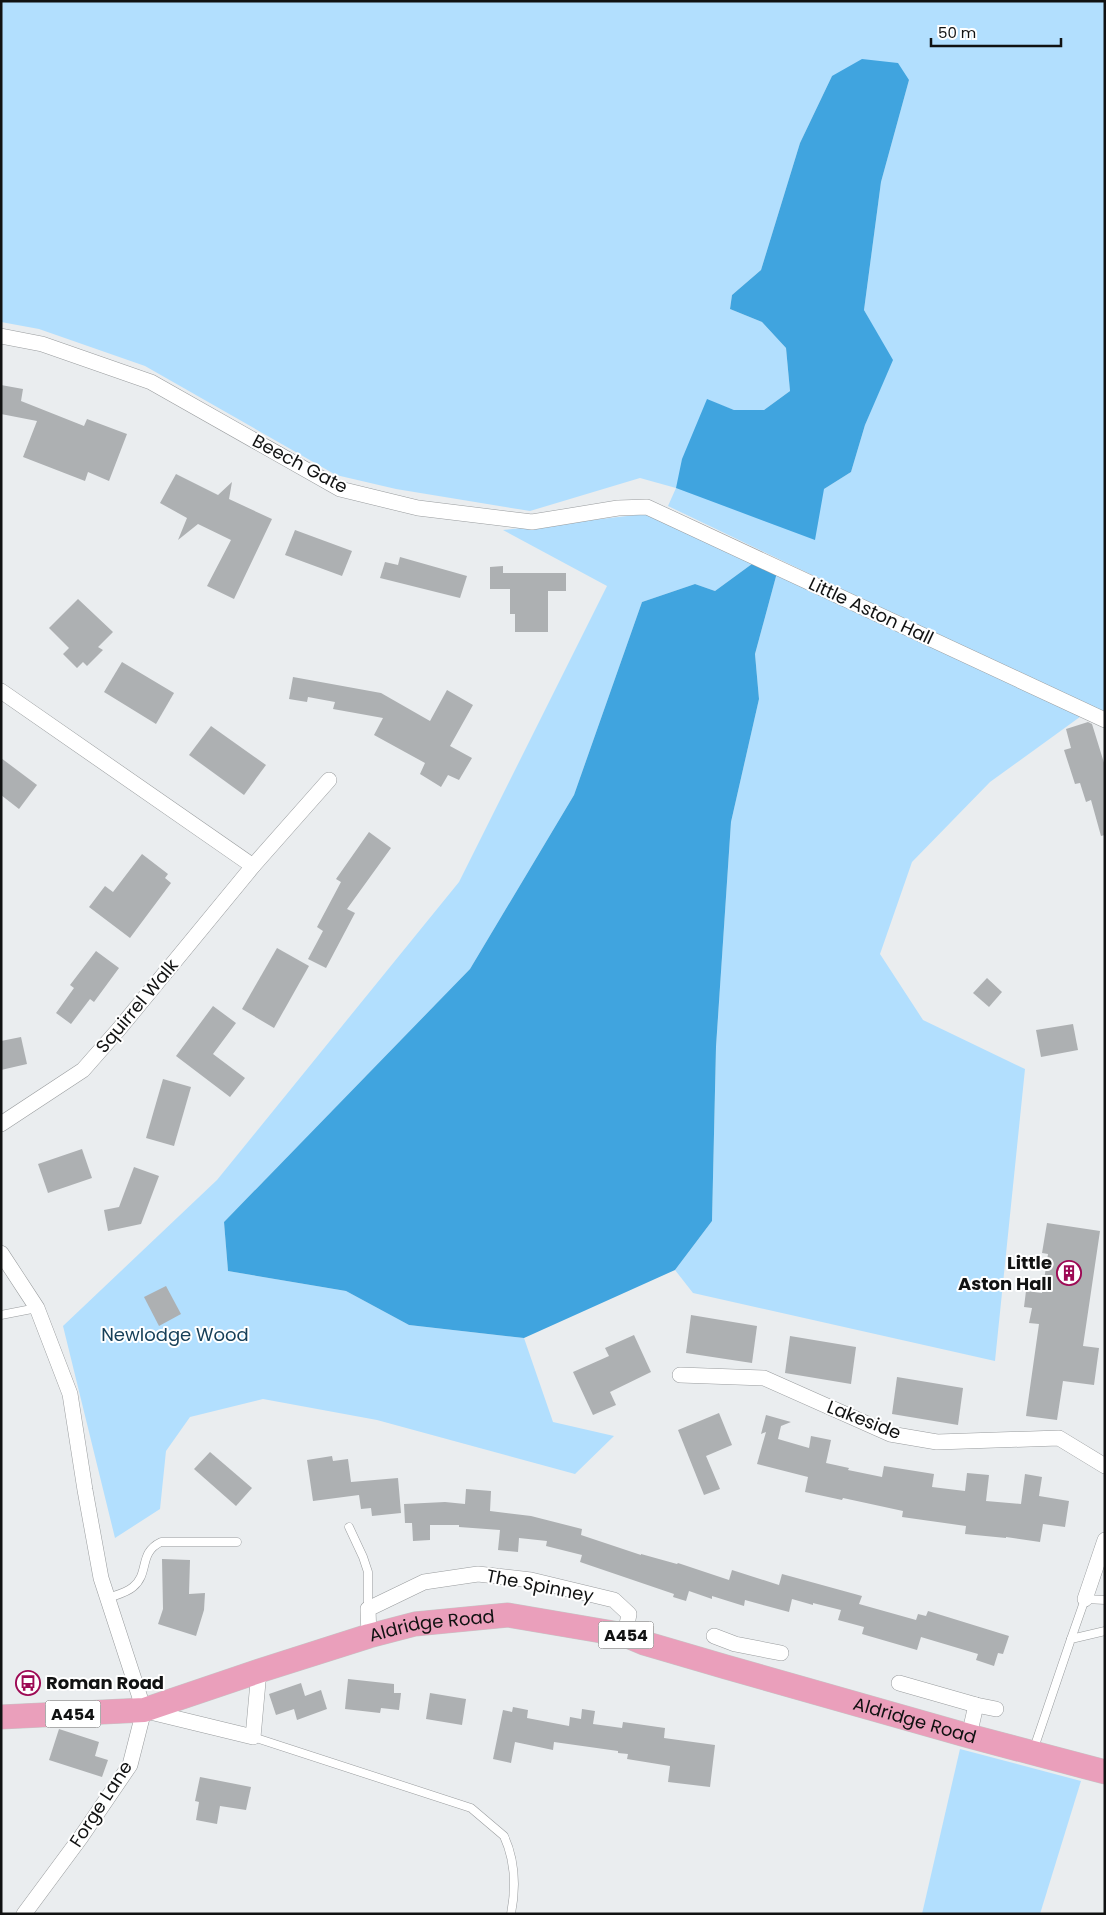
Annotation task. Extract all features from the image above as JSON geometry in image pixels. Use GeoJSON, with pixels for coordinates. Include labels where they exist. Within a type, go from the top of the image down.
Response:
{"type":"FeatureCollection","features":[{"type":"Feature","properties":{"kind":"main road","name":"Aldridge Road"},"geometry":{"type":"LineString","coordinates":[[144,1710],[259,1670],[368,1636],[415,1624],[508,1615],[625,1635],[726,1667],[969,1736],[1105,1772]]}},
{"type":"Feature","properties":{"kind":"main road","name":"A454"},"geometry":{"type":"LineString","coordinates":[[1,1717],[144,1710]]}},
{"type":"Feature","properties":{"kind":"street","name":"Beech Gate"},"geometry":{"type":"LineString","coordinates":[[1,336],[42,344],[151,382],[340,489],[418,508],[532,522],[618,508],[647,507]]}},
{"type":"Feature","properties":{"kind":"street","name":"Little Aston Hall"},"geometry":{"type":"LineString","coordinates":[[647,507],[1102,720]]}},
{"type":"Feature","properties":{"kind":"street"},"geometry":{"type":"LineString","coordinates":[[1,691],[253,866]]}},
{"type":"Feature","properties":{"kind":"street","name":"Squirrel Walk"},"geometry":{"type":"LineString","coordinates":[[1,1124],[82,1070],[119,1030],[253,866],[329,780]]}},
{"type":"Feature","properties":{"kind":"street"},"geometry":{"type":"LineString","coordinates":[[1,1253],[37,1308],[70,1394],[86,1499],[101,1578],[144,1710],[253,1738],[259,1670]]}},
{"type":"Feature","properties":{"kind":"street","name":"Lakeside"},"geometry":{"type":"LineString","coordinates":[[680,1376],[764,1378],[890,1434],[938,1442],[1059,1438],[1105,1466]]}},
{"type":"Feature","properties":{"kind":"street"},"geometry":{"type":"LineString","coordinates":[[1085,1599],[1105,1540]]}},
{"type":"Feature","properties":{"kind":"street","name":"The Spinney"},"geometry":{"type":"LineString","coordinates":[[368,1609],[424,1582],[478,1574],[531,1580],[614,1600],[629,1614],[625,1635]]}},
{"type":"Feature","properties":{"kind":"street"},"geometry":{"type":"LineString","coordinates":[[368,1609],[368,1636]]}},
{"type":"Feature","properties":{"kind":"street"},"geometry":{"type":"LineString","coordinates":[[714,1636],[735,1644],[781,1653]]}},
{"type":"Feature","properties":{"kind":"street"},"geometry":{"type":"LineString","coordinates":[[726,1667],[735,1644]]}},
{"type":"Feature","properties":{"kind":"street"},"geometry":{"type":"LineString","coordinates":[[899,1683],[996,1709]]}},
{"type":"Feature","properties":{"kind":"street"},"geometry":{"type":"LineString","coordinates":[[969,1736],[976,1705]]}},
{"type":"Feature","properties":{"kind":"street","name":"Forge Lane"},"geometry":{"type":"LineString","coordinates":[[24,1914],[81,1837],[130,1765],[144,1710]]}},
{"type":"Feature","properties":{"kind":"lane"},"geometry":{"type":"LineString","coordinates":[[1,1315],[37,1308]]}},
{"type":"Feature","properties":{"kind":"lane"},"geometry":{"type":"LineString","coordinates":[[349,1527],[368,1572],[368,1609]]}},
{"type":"Feature","properties":{"kind":"lane"},"geometry":{"type":"LineString","coordinates":[[108,1598],[134,1587],[140,1578],[148,1551],[161,1542],[237,1542]]}},
{"type":"Feature","properties":{"kind":"lane"},"geometry":{"type":"LineString","coordinates":[[1033,1753],[1085,1599],[1105,1600]]}},
{"type":"Feature","properties":{"kind":"lane"},"geometry":{"type":"LineString","coordinates":[[1071,1639],[1105,1631]]}},
{"type":"Feature","properties":{"kind":"lane"},"geometry":{"type":"LineString","coordinates":[[253,1738],[471,1808],[504,1836],[507,1842],[511,1858],[515,1894],[511,1914]]}},
{"type":"Feature","properties":{"kind":"green space"},"geometry":{"type":"Polygon","coordinates":[[[1,1],[1105,1],[1105,715],[668,506],[676,488],[640,478],[530,511],[396,489],[336,475],[145,366],[39,329],[1,322],[1,1]],[[832,76],[800,143],[761,270],[732,295],[730,309],[762,322],[786,348],[790,391],[764,410],[734,410],[707,400],[824,489],[851,472],[865,425],[892,360],[864,310],[881,182],[909,80],[832,76]]]}},
{"type":"Feature","properties":{"kind":"green space","name":"Newlodge Wood"},"geometry":{"type":"Polygon","coordinates":[[[645,514],[756,561],[715,591],[695,584],[642,602],[574,795],[470,969],[224,1222],[228,1271],[346,1291],[409,1325],[524,1338],[553,1422],[614,1436],[575,1474],[377,1420],[263,1399],[190,1417],[166,1451],[160,1509],[115,1538],[63,1326],[217,1180],[459,882],[607,586],[503,530],[645,514]]]}},
{"type":"Feature","properties":{"kind":"green space"},"geometry":{"type":"Polygon","coordinates":[[[778,569],[1084,714],[990,782],[912,862],[880,954],[923,1020],[1025,1069],[995,1361],[693,1293],[675,1270],[712,1221],[716,1047],[731,822],[759,699],[755,654],[778,569]]]}},
{"type":"Feature","properties":{"kind":"green space"},"geometry":{"type":"Polygon","coordinates":[[[960,1749],[1081,1781],[1040,1914],[922,1914],[960,1749]]]}},
{"type":"Feature","properties":{"kind":"water"},"geometry":{"type":"Polygon","coordinates":[[[862,59],[898,63],[909,80],[881,182],[864,310],[893,360],[865,425],[851,472],[824,489],[815,540],[676,488],[682,459],[707,399],[734,410],[764,410],[790,391],[786,348],[762,322],[730,309],[732,295],[761,270],[800,143],[832,76],[862,59]]]}},
{"type":"Feature","properties":{"kind":"water"},"geometry":{"type":"Polygon","coordinates":[[[756,561],[778,569],[755,654],[759,699],[731,822],[716,1047],[712,1221],[675,1270],[524,1338],[409,1325],[346,1291],[228,1271],[224,1222],[470,969],[574,795],[642,602],[695,584],[715,591],[756,561]]]}},
{"type":"Feature","properties":{"kind":"building"},"geometry":{"type":"Polygon","coordinates":[[[1,385],[23,389],[21,401],[84,426],[87,419],[127,434],[109,481],[88,472],[85,481],[23,457],[37,421],[1,414],[1,385]]]}},
{"type":"Feature","properties":{"kind":"building"},"geometry":{"type":"Polygon","coordinates":[[[176,474],[218,495],[232,482],[229,499],[272,519],[234,599],[207,586],[231,540],[198,524],[178,540],[187,518],[160,503],[176,474]]]}},
{"type":"Feature","properties":{"kind":"building"},"geometry":{"type":"Polygon","coordinates":[[[295,530],[352,551],[342,576],[285,555],[295,530]]]}},
{"type":"Feature","properties":{"kind":"building"},"geometry":{"type":"Polygon","coordinates":[[[400,557],[467,576],[460,598],[380,578],[385,562],[398,565],[400,557]]]}},
{"type":"Feature","properties":{"kind":"building"},"geometry":{"type":"Polygon","coordinates":[[[503,566],[503,573],[566,573],[566,591],[548,591],[548,632],[515,632],[515,614],[510,614],[510,589],[490,589],[490,567],[503,566]]]}},
{"type":"Feature","properties":{"kind":"building"},"geometry":{"type":"Polygon","coordinates":[[[78,599],[113,632],[98,647],[103,650],[87,666],[83,662],[77,668],[63,654],[69,648],[49,628],[78,599]]]}},
{"type":"Feature","properties":{"kind":"building"},"geometry":{"type":"Polygon","coordinates":[[[122,662],[174,693],[156,724],[104,692],[122,662]]]}},
{"type":"Feature","properties":{"kind":"building"},"geometry":{"type":"Polygon","coordinates":[[[293,677],[381,693],[430,721],[447,690],[473,705],[450,746],[472,758],[459,780],[448,775],[441,787],[420,774],[425,763],[374,735],[383,718],[333,709],[335,702],[308,697],[307,702],[289,699],[293,677]]]}},
{"type":"Feature","properties":{"kind":"building"},"geometry":{"type":"Polygon","coordinates":[[[1088,722],[1092,724],[1105,766],[1105,835],[1101,836],[1091,800],[1086,802],[1080,783],[1075,784],[1064,750],[1071,748],[1066,729],[1088,722]]]}},
{"type":"Feature","properties":{"kind":"building"},"geometry":{"type":"Polygon","coordinates":[[[211,726],[266,765],[244,795],[189,755],[211,726]]]}},
{"type":"Feature","properties":{"kind":"building"},"geometry":{"type":"Polygon","coordinates":[[[1,758],[37,785],[19,809],[1,795],[1,758]]]}},
{"type":"Feature","properties":{"kind":"building"},"geometry":{"type":"Polygon","coordinates":[[[369,832],[391,848],[347,909],[355,913],[326,968],[308,959],[323,931],[317,927],[341,882],[336,879],[369,832]]]}},
{"type":"Feature","properties":{"kind":"building"},"geometry":{"type":"Polygon","coordinates":[[[142,854],[168,874],[165,878],[171,883],[130,938],[89,907],[105,886],[113,892],[142,854]]]}},
{"type":"Feature","properties":{"kind":"building"},"geometry":{"type":"Polygon","coordinates":[[[277,948],[309,966],[274,1028],[242,1009],[277,948]]]}},
{"type":"Feature","properties":{"kind":"building"},"geometry":{"type":"Polygon","coordinates":[[[96,951],[119,968],[94,1002],[90,999],[71,1024],[56,1013],[74,988],[70,985],[96,951]]]}},
{"type":"Feature","properties":{"kind":"building"},"geometry":{"type":"Polygon","coordinates":[[[987,978],[1002,992],[989,1007],[973,993],[987,978]]]}},
{"type":"Feature","properties":{"kind":"building"},"geometry":{"type":"Polygon","coordinates":[[[213,1006],[236,1023],[213,1054],[245,1078],[230,1097],[176,1056],[213,1006]]]}},
{"type":"Feature","properties":{"kind":"building"},"geometry":{"type":"Polygon","coordinates":[[[1073,1024],[1078,1050],[1041,1057],[1036,1030],[1073,1024]]]}},
{"type":"Feature","properties":{"kind":"building"},"geometry":{"type":"Polygon","coordinates":[[[21,1037],[27,1064],[1,1070],[1,1041],[21,1037]]]}},
{"type":"Feature","properties":{"kind":"building"},"geometry":{"type":"Polygon","coordinates":[[[163,1079],[191,1087],[174,1146],[146,1138],[163,1079]]]}},
{"type":"Feature","properties":{"kind":"building"},"geometry":{"type":"Polygon","coordinates":[[[82,1149],[92,1178],[48,1193],[38,1164],[82,1149]]]}},
{"type":"Feature","properties":{"kind":"building"},"geometry":{"type":"Polygon","coordinates":[[[134,1167],[159,1176],[141,1224],[108,1231],[104,1210],[119,1207],[134,1167]]]}},
{"type":"Feature","properties":{"kind":"building"},"geometry":{"type":"Polygon","coordinates":[[[1047,1223],[1100,1231],[1083,1346],[1099,1348],[1094,1385],[1063,1381],[1057,1420],[1026,1416],[1039,1324],[1029,1323],[1032,1308],[1024,1307],[1026,1291],[1042,1293],[1048,1254],[1042,1253],[1047,1223]]]}},
{"type":"Feature","properties":{"kind":"building"},"geometry":{"type":"Polygon","coordinates":[[[166,1286],[181,1314],[159,1326],[144,1297],[166,1286]]]}},
{"type":"Feature","properties":{"kind":"building"},"geometry":{"type":"Polygon","coordinates":[[[691,1315],[757,1326],[752,1363],[686,1353],[691,1315]]]}},
{"type":"Feature","properties":{"kind":"building"},"geometry":{"type":"Polygon","coordinates":[[[634,1335],[651,1372],[610,1392],[616,1405],[593,1415],[573,1372],[609,1356],[605,1348],[634,1335]]]}},
{"type":"Feature","properties":{"kind":"building"},"geometry":{"type":"Polygon","coordinates":[[[790,1336],[856,1347],[851,1384],[785,1373],[790,1336]]]}},
{"type":"Feature","properties":{"kind":"building"},"geometry":{"type":"Polygon","coordinates":[[[897,1377],[963,1388],[958,1425],[892,1414],[897,1377]]]}},
{"type":"Feature","properties":{"kind":"building"},"geometry":{"type":"Polygon","coordinates":[[[719,1413],[732,1445],[706,1456],[720,1489],[704,1495],[678,1430],[719,1413]]]}},
{"type":"Feature","properties":{"kind":"building"},"geometry":{"type":"Polygon","coordinates":[[[766,1415],[791,1422],[781,1426],[778,1439],[809,1448],[811,1436],[831,1440],[826,1463],[849,1468],[848,1470],[882,1477],[884,1466],[934,1474],[932,1487],[965,1491],[967,1473],[989,1475],[986,1501],[1021,1504],[1025,1474],[1042,1477],[1039,1496],[1069,1501],[1065,1527],[1043,1524],[1040,1542],[965,1534],[966,1526],[902,1517],[903,1511],[805,1492],[808,1477],[757,1464],[766,1432],[761,1434],[766,1415]]]}},
{"type":"Feature","properties":{"kind":"building"},"geometry":{"type":"Polygon","coordinates":[[[210,1452],[252,1488],[236,1506],[194,1469],[210,1452]]]}},
{"type":"Feature","properties":{"kind":"building"},"geometry":{"type":"Polygon","coordinates":[[[332,1456],[333,1461],[348,1459],[351,1482],[398,1478],[401,1513],[372,1516],[371,1508],[361,1509],[359,1495],[313,1501],[307,1460],[332,1456]]]}},
{"type":"Feature","properties":{"kind":"building"},"geometry":{"type":"Polygon","coordinates":[[[466,1489],[491,1491],[490,1511],[531,1516],[582,1529],[581,1535],[641,1555],[678,1563],[729,1580],[732,1570],[779,1585],[782,1574],[862,1596],[859,1604],[916,1620],[918,1614],[926,1616],[928,1611],[1009,1636],[1003,1654],[998,1653],[994,1666],[976,1660],[978,1654],[921,1637],[917,1650],[862,1634],[864,1627],[838,1620],[841,1610],[813,1603],[813,1605],[792,1599],[789,1612],[745,1600],[744,1606],[712,1596],[712,1599],[689,1591],[686,1601],[673,1597],[674,1594],[580,1562],[582,1555],[546,1546],[547,1541],[519,1538],[518,1552],[498,1550],[500,1530],[459,1527],[459,1525],[430,1525],[430,1540],[413,1541],[412,1523],[405,1523],[404,1504],[445,1502],[465,1504],[466,1489]]]}},
{"type":"Feature","properties":{"kind":"building"},"geometry":{"type":"Polygon","coordinates":[[[162,1559],[190,1560],[189,1594],[205,1593],[204,1610],[196,1636],[158,1624],[163,1609],[162,1559]]]}},
{"type":"Feature","properties":{"kind":"building"},"geometry":{"type":"Polygon","coordinates":[[[348,1679],[394,1684],[394,1693],[401,1693],[399,1710],[381,1708],[380,1713],[345,1709],[348,1679]]]}},
{"type":"Feature","properties":{"kind":"building"},"geometry":{"type":"Polygon","coordinates":[[[301,1683],[305,1696],[321,1690],[327,1709],[297,1720],[294,1709],[276,1715],[269,1694],[301,1683]]]}},
{"type":"Feature","properties":{"kind":"building"},"geometry":{"type":"Polygon","coordinates":[[[430,1693],[466,1699],[462,1725],[426,1719],[430,1693]]]}},
{"type":"Feature","properties":{"kind":"building"},"geometry":{"type":"Polygon","coordinates":[[[513,1707],[528,1710],[527,1718],[569,1726],[570,1717],[581,1719],[582,1709],[595,1711],[593,1724],[622,1728],[623,1722],[665,1728],[664,1738],[715,1745],[710,1787],[668,1782],[670,1766],[627,1759],[628,1754],[618,1753],[618,1751],[554,1742],[553,1750],[515,1742],[511,1763],[493,1759],[503,1710],[512,1712],[513,1707]]]}},
{"type":"Feature","properties":{"kind":"building"},"geometry":{"type":"Polygon","coordinates":[[[59,1729],[99,1742],[95,1756],[108,1760],[102,1777],[49,1760],[59,1729]]]}},
{"type":"Feature","properties":{"kind":"building"},"geometry":{"type":"Polygon","coordinates":[[[200,1777],[251,1787],[246,1810],[220,1806],[217,1824],[196,1820],[199,1802],[195,1801],[200,1777]]]}},
{"type":"Feature","properties":{"kind":"place","name":"Little Aston Hall"},"geometry":{"type":"Point","coordinates":[1069,1273]}},
{"type":"Feature","properties":{"kind":"place","name":"Roman Road"},"geometry":{"type":"Point","coordinates":[28,1683]}}]}
